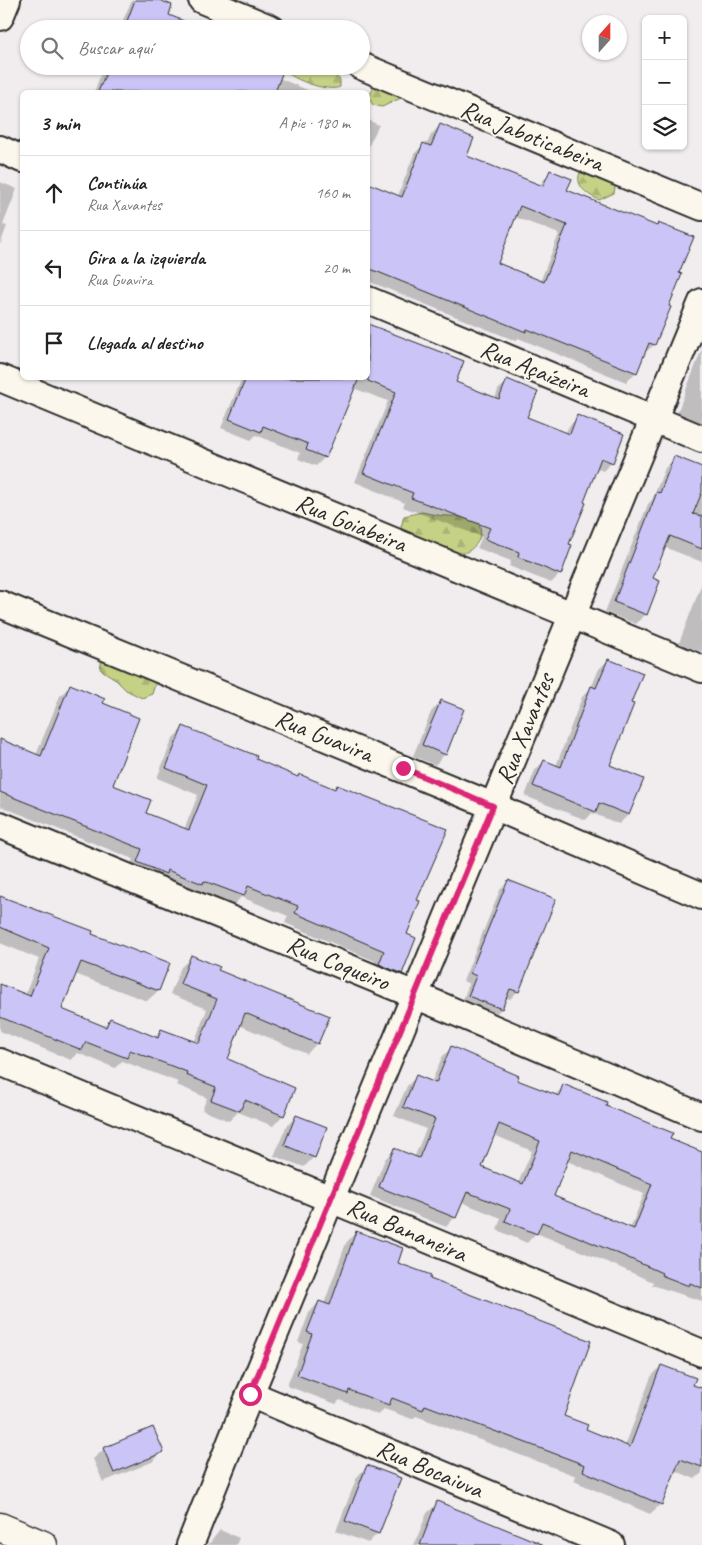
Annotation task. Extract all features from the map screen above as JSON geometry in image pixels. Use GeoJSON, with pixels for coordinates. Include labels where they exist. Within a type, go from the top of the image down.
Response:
{"type":"FeatureCollection","features":[{"type":"Feature","properties":{"kind":"main road"},"geometry":{"type":"LineString","coordinates":[[0,1527],[43,1545]]}},
{"type":"Feature","properties":{"kind":"street"},"geometry":{"type":"LineString","coordinates":[[0,17],[7,0]]}},
{"type":"Feature","properties":{"kind":"street"},"geometry":{"type":"LineString","coordinates":[[202,0],[250,20]]}},
{"type":"Feature","properties":{"kind":"street","name":"Rua Jaboticabeira"},"geometry":{"type":"LineString","coordinates":[[370,70],[702,207]]}},
{"type":"Feature","properties":{"kind":"street"},"geometry":{"type":"LineString","coordinates":[[0,149],[20,158]]}},
{"type":"Feature","properties":{"kind":"street","name":"Rua Açaízeira"},"geometry":{"type":"LineString","coordinates":[[370,301],[702,439]]}},
{"type":"Feature","properties":{"kind":"street","name":"Rua Xavantes"},"geometry":{"type":"LineString","coordinates":[[190,1545],[250,1394],[702,302]]}},
{"type":"Feature","properties":{"kind":"street","name":"Rua Goiabeira"},"geometry":{"type":"LineString","coordinates":[[0,378],[702,669]]}},
{"type":"Feature","properties":{"kind":"street","name":"Rua Guavira"},"geometry":{"type":"LineString","coordinates":[[0,604],[493,806],[702,896]]}},
{"type":"Feature","properties":{"kind":"street","name":"Rua Coqueiro"},"geometry":{"type":"LineString","coordinates":[[0,825],[415,995],[702,1117]]}},
{"type":"Feature","properties":{"kind":"street","name":"Rua Bananeira"},"geometry":{"type":"LineString","coordinates":[[0,1062],[702,1353]]}},
{"type":"Feature","properties":{"kind":"street","name":"Rua Bocaiuva"},"geometry":{"type":"LineString","coordinates":[[250,1394],[611,1545]]}},
{"type":"Feature","properties":{"kind":"green space"},"geometry":{"type":"Polygon","coordinates":[[[291,75],[335,75],[340,80],[340,87],[326,88],[299,80],[291,75]]]}},
{"type":"Feature","properties":{"kind":"green space"},"geometry":{"type":"Polygon","coordinates":[[[374,86],[403,97],[382,107],[373,105],[370,96],[374,86]]]}},
{"type":"Feature","properties":{"kind":"green space"},"geometry":{"type":"Polygon","coordinates":[[[583,167],[616,182],[614,193],[599,200],[584,191],[579,183],[583,167]]]}},
{"type":"Feature","properties":{"kind":"green space"},"geometry":{"type":"Polygon","coordinates":[[[422,512],[442,516],[464,515],[475,520],[481,532],[476,545],[471,550],[456,554],[402,532],[401,527],[404,516],[422,512]]]}},
{"type":"Feature","properties":{"kind":"green space"},"geometry":{"type":"Polygon","coordinates":[[[102,658],[156,681],[152,694],[142,698],[126,690],[114,678],[100,669],[102,658]]]}},
{"type":"Feature","properties":{"kind":"building"},"geometry":{"type":"Polygon","coordinates":[[[135,0],[159,0],[172,5],[169,15],[182,20],[127,20],[135,0]]]}},
{"type":"Feature","properties":{"kind":"building"},"geometry":{"type":"Polygon","coordinates":[[[105,75],[282,75],[276,90],[99,90],[105,75]]]}},
{"type":"Feature","properties":{"kind":"building"},"geometry":{"type":"Polygon","coordinates":[[[440,124],[474,138],[467,156],[543,186],[550,170],[572,179],[567,190],[657,226],[658,223],[694,237],[679,273],[682,274],[669,306],[671,307],[655,345],[649,343],[637,373],[527,329],[526,332],[370,269],[370,184],[402,197],[423,143],[431,146],[440,124]],[[520,206],[498,263],[544,282],[567,225],[520,206]]]}},
{"type":"Feature","properties":{"kind":"building"},"geometry":{"type":"Polygon","coordinates":[[[370,325],[464,361],[456,382],[499,399],[507,379],[538,392],[527,417],[570,434],[577,415],[624,434],[613,463],[601,458],[584,502],[586,503],[569,544],[572,545],[561,575],[518,557],[519,552],[485,539],[490,528],[411,498],[413,493],[363,473],[396,392],[368,381],[370,380],[370,325]]]}},
{"type":"Feature","properties":{"kind":"building"},"geometry":{"type":"Polygon","coordinates":[[[245,380],[358,380],[326,458],[306,450],[308,444],[263,426],[261,432],[229,419],[245,380]]]}},
{"type":"Feature","properties":{"kind":"building"},"geometry":{"type":"Polygon","coordinates":[[[674,456],[702,467],[702,492],[693,514],[702,516],[702,549],[670,536],[653,578],[660,581],[647,615],[614,602],[657,492],[660,493],[674,456]]]}},
{"type":"Feature","properties":{"kind":"building"},"geometry":{"type":"Polygon","coordinates":[[[608,659],[643,673],[631,703],[634,704],[610,765],[644,779],[629,815],[599,803],[596,812],[533,786],[544,760],[561,767],[591,686],[596,688],[608,659]]]}},
{"type":"Feature","properties":{"kind":"building"},"geometry":{"type":"Polygon","coordinates":[[[70,684],[105,699],[103,703],[139,718],[113,785],[151,800],[146,813],[189,830],[207,785],[166,768],[183,726],[257,756],[256,759],[298,777],[299,774],[335,789],[337,785],[448,829],[417,900],[420,901],[407,934],[416,938],[402,974],[379,964],[384,951],[295,913],[298,906],[248,886],[244,896],[204,881],[203,884],[167,870],[166,874],[137,862],[142,849],[0,792],[0,739],[41,756],[70,684]]]}},
{"type":"Feature","properties":{"kind":"building"},"geometry":{"type":"Polygon","coordinates":[[[441,700],[464,709],[446,755],[422,745],[441,700]]]}},
{"type":"Feature","properties":{"kind":"building"},"geometry":{"type":"Polygon","coordinates":[[[508,880],[556,899],[519,992],[510,989],[502,1009],[468,996],[476,976],[470,973],[508,880]]]}},
{"type":"Feature","properties":{"kind":"building"},"geometry":{"type":"Polygon","coordinates":[[[0,896],[93,931],[92,934],[170,963],[159,991],[81,962],[62,1009],[106,1027],[110,1018],[158,1038],[161,1029],[199,1043],[217,999],[180,984],[191,955],[220,967],[218,970],[330,1016],[318,1044],[245,1013],[228,1059],[295,1088],[284,1116],[245,1100],[240,1111],[211,1100],[216,1087],[186,1075],[187,1072],[130,1050],[127,1058],[86,1042],[82,1050],[0,1017],[0,984],[30,996],[49,948],[0,927],[0,896]]]}},
{"type":"Feature","properties":{"kind":"building"},"geometry":{"type":"Polygon","coordinates":[[[451,1046],[519,1076],[517,1080],[559,1096],[563,1084],[607,1102],[606,1106],[673,1133],[670,1139],[702,1152],[702,1288],[690,1283],[689,1286],[661,1275],[662,1273],[624,1256],[542,1222],[537,1234],[505,1221],[510,1209],[467,1192],[456,1218],[379,1187],[394,1148],[419,1158],[435,1119],[403,1107],[416,1075],[436,1083],[451,1046]],[[499,1124],[482,1167],[523,1184],[540,1141],[499,1124]],[[572,1150],[554,1196],[634,1229],[652,1184],[572,1150]]]}},
{"type":"Feature","properties":{"kind":"building"},"geometry":{"type":"Polygon","coordinates":[[[296,1115],[327,1127],[315,1158],[284,1145],[296,1115]]]}},
{"type":"Feature","properties":{"kind":"building"},"geometry":{"type":"Polygon","coordinates":[[[356,1231],[403,1248],[398,1263],[431,1275],[430,1279],[591,1341],[564,1416],[588,1425],[586,1429],[630,1447],[661,1365],[696,1378],[693,1385],[702,1388],[702,1467],[680,1459],[662,1505],[583,1471],[585,1465],[425,1405],[423,1410],[392,1398],[389,1405],[349,1390],[348,1394],[297,1375],[312,1334],[307,1332],[319,1301],[330,1305],[356,1231]]]}},
{"type":"Feature","properties":{"kind":"building"},"geometry":{"type":"Polygon","coordinates":[[[153,1427],[164,1452],[114,1473],[103,1448],[153,1427]]]}},
{"type":"Feature","properties":{"kind":"building"},"geometry":{"type":"Polygon","coordinates":[[[367,1465],[401,1478],[379,1534],[345,1521],[367,1465]]]}},
{"type":"Feature","properties":{"kind":"building"},"geometry":{"type":"Polygon","coordinates":[[[437,1501],[542,1544],[542,1545],[420,1545],[437,1501]]]}},
{"type":"Feature","properties":{"kind":"route"},"geometry":{"type":"LineString","coordinates":[[250,1394],[493,806],[403,768]]}}]}
